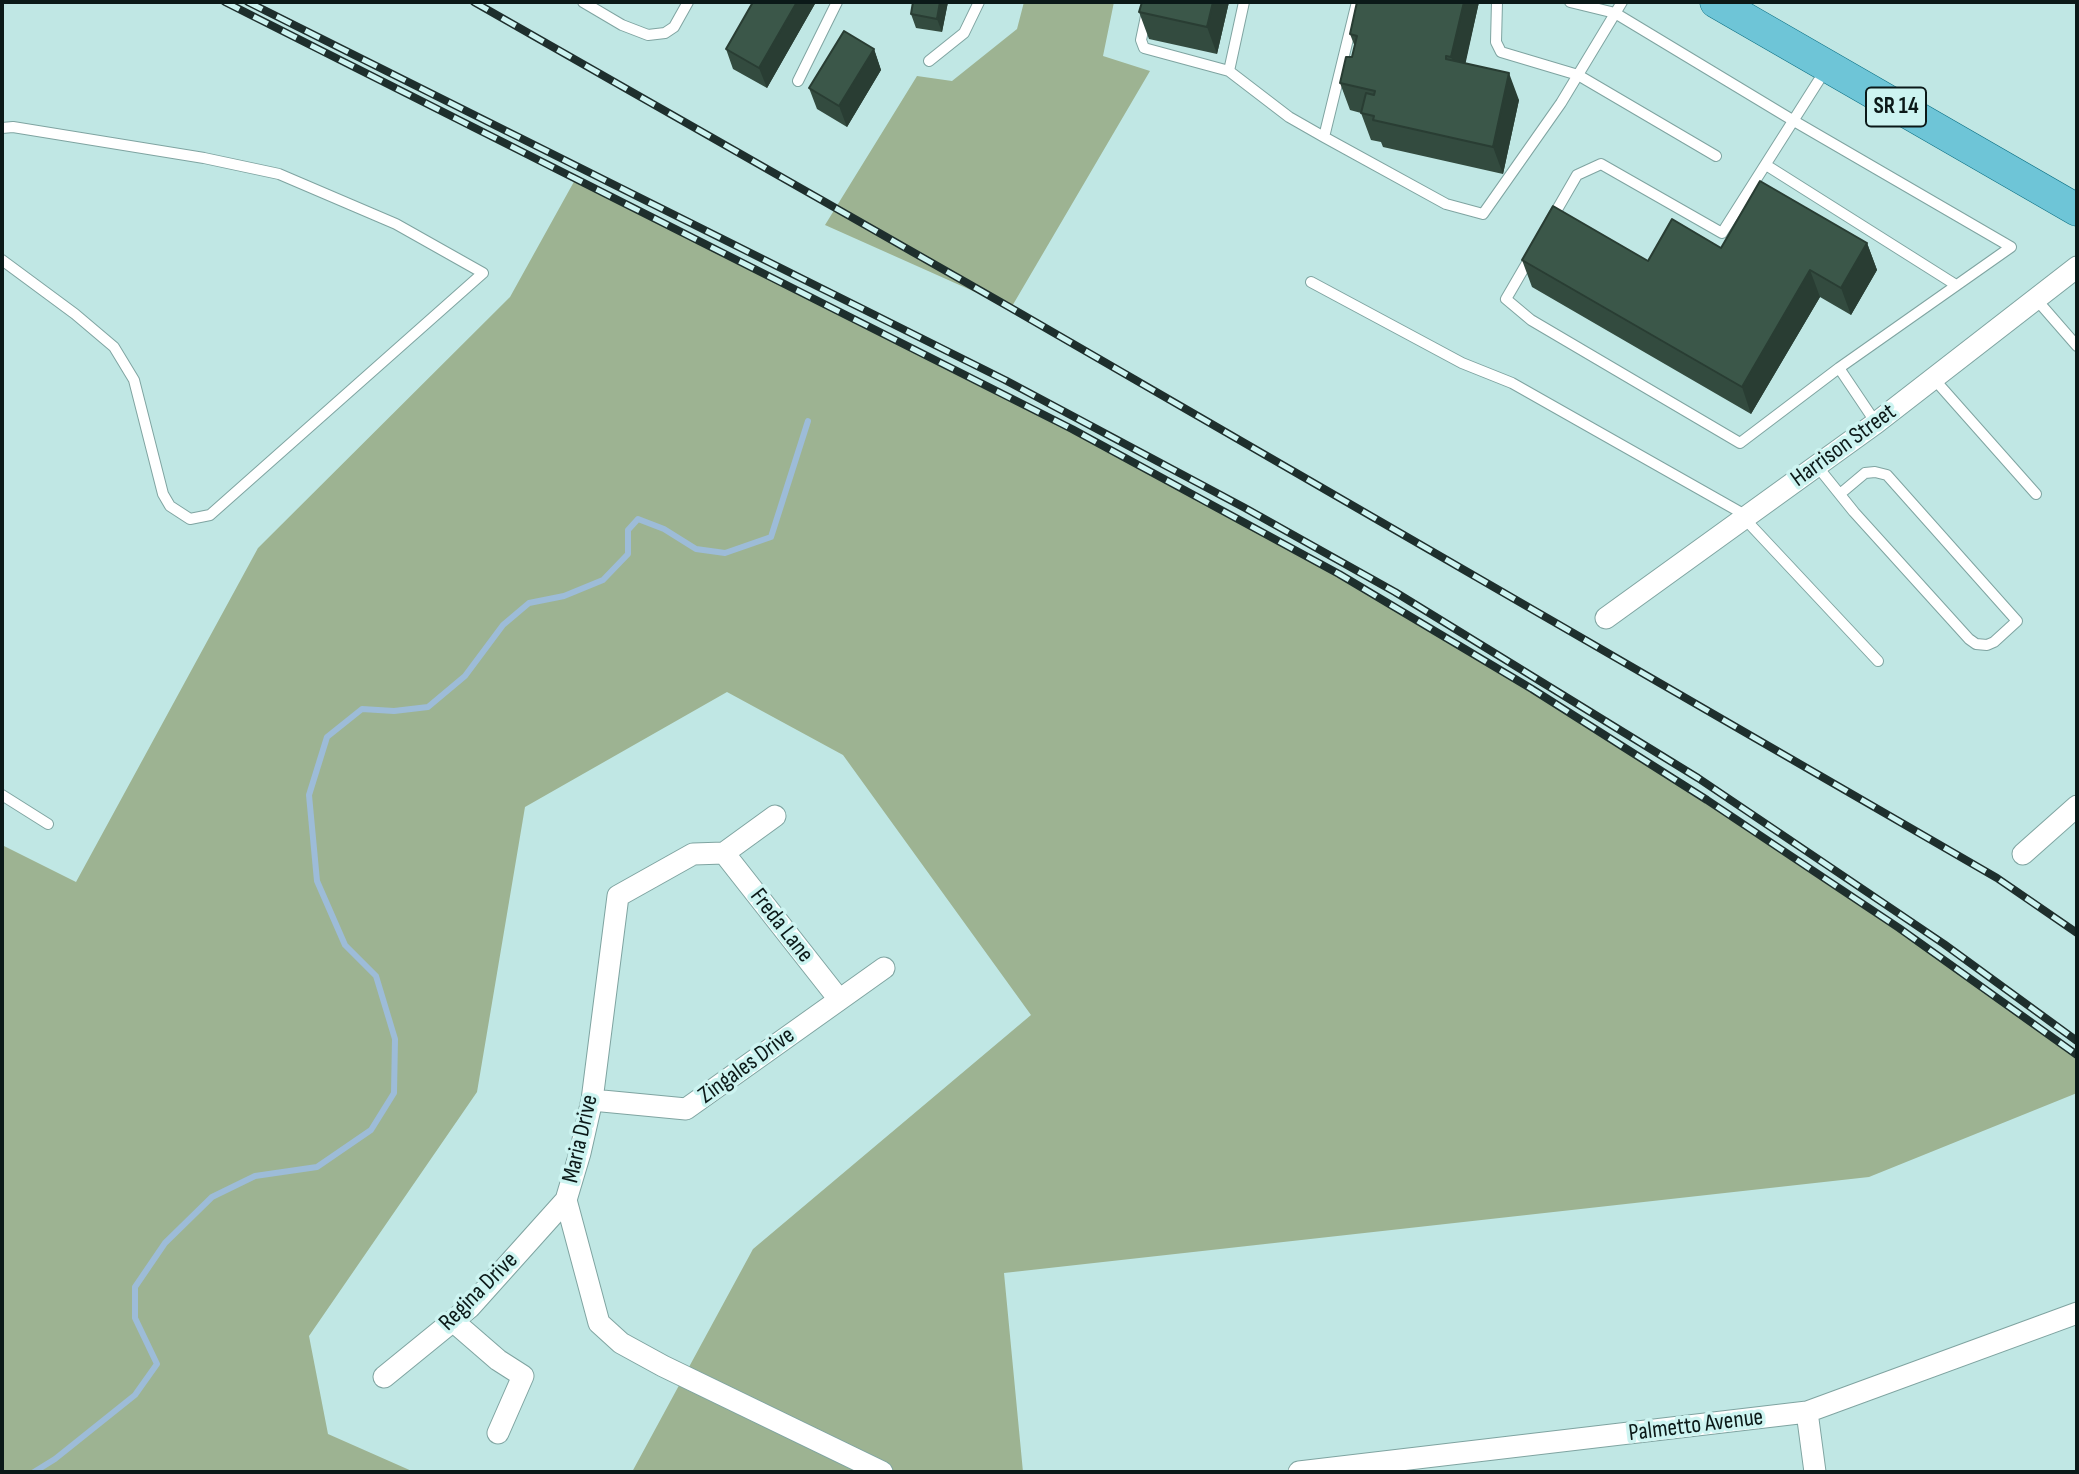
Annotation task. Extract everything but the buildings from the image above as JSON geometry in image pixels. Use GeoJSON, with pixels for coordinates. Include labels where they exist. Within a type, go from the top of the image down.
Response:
{"type":"FeatureCollection","features":[{"type":"Feature","properties":{"kind":"main road","name":"SR 14"},"geometry":{"type":"LineString","coordinates":[[1716,2],[2077,210]]}},
{"type":"Feature","properties":{"kind":"street","name":"Harrison Street"},"geometry":{"type":"LineString","coordinates":[[1606,618],[1876,424],[2077,267]]}},
{"type":"Feature","properties":{"kind":"street"},"geometry":{"type":"LineString","coordinates":[[2023,854],[2077,806]]}},
{"type":"Feature","properties":{"kind":"street"},"geometry":{"type":"LineString","coordinates":[[724,853],[775,816]]}},
{"type":"Feature","properties":{"kind":"street","name":"Freda Lane"},"geometry":{"type":"LineString","coordinates":[[724,853],[838,998]]}},
{"type":"Feature","properties":{"kind":"street","name":"Maria Drive"},"geometry":{"type":"LineString","coordinates":[[724,853],[694,854],[618,896],[592,1100],[566,1200],[598,1323],[621,1343],[881,1472]]}},
{"type":"Feature","properties":{"kind":"street","name":"Zingales Drive"},"geometry":{"type":"LineString","coordinates":[[592,1100],[687,1109],[838,998],[884,968]]}},
{"type":"Feature","properties":{"kind":"street","name":"Regina Drive"},"geometry":{"type":"LineString","coordinates":[[384,1377],[470,1307],[566,1200]]}},
{"type":"Feature","properties":{"kind":"street","name":"Palmetto Avenue"},"geometry":{"type":"LineString","coordinates":[[1299,1472],[1807,1412],[2077,1313]]}},
{"type":"Feature","properties":{"kind":"street"},"geometry":{"type":"LineString","coordinates":[[453,1321],[498,1360],[523,1376],[499,1433]]}},
{"type":"Feature","properties":{"kind":"street"},"geometry":{"type":"LineString","coordinates":[[1807,1412],[1815,1472]]}},
{"type":"Feature","properties":{"kind":"lane"},"geometry":{"type":"LineString","coordinates":[[583,2],[622,25],[648,35],[665,33],[674,27],[688,2]]}},
{"type":"Feature","properties":{"kind":"lane"},"geometry":{"type":"LineString","coordinates":[[798,81],[837,2]]}},
{"type":"Feature","properties":{"kind":"lane"},"geometry":{"type":"LineString","coordinates":[[929,61],[964,33],[979,2]]}},
{"type":"Feature","properties":{"kind":"lane"},"geometry":{"type":"LineString","coordinates":[[1149,2],[1141,40],[1144,48],[1229,71],[1289,117],[1324,137],[1446,204],[1483,215],[1562,103],[1622,2]]}},
{"type":"Feature","properties":{"kind":"lane"},"geometry":{"type":"LineString","coordinates":[[1229,71],[1244,2]]}},
{"type":"Feature","properties":{"kind":"lane"},"geometry":{"type":"LineString","coordinates":[[1324,137],[1357,2]]}},
{"type":"Feature","properties":{"kind":"lane"},"geometry":{"type":"LineString","coordinates":[[1497,2],[1496,42],[1501,52],[1578,75],[1716,156]]}},
{"type":"Feature","properties":{"kind":"lane"},"geometry":{"type":"LineString","coordinates":[[1538,243],[1506,299],[1531,320],[1740,443],[1839,368],[2011,247],[1615,13],[1570,2]]}},
{"type":"Feature","properties":{"kind":"lane"},"geometry":{"type":"LineString","coordinates":[[1545,231],[1577,175],[1601,164],[1722,233],[1827,67]]}},
{"type":"Feature","properties":{"kind":"lane"},"geometry":{"type":"LineString","coordinates":[[2,128],[13,127],[190,156],[279,174],[396,224],[483,273],[210,515],[190,519],[170,506],[163,494],[134,380],[114,347],[75,314],[2,260]]}},
{"type":"Feature","properties":{"kind":"lane"},"geometry":{"type":"LineString","coordinates":[[1766,165],[1956,285]]}},
{"type":"Feature","properties":{"kind":"lane"},"geometry":{"type":"LineString","coordinates":[[1311,282],[1462,363],[1513,383],[1746,517],[1878,661]]}},
{"type":"Feature","properties":{"kind":"lane"},"geometry":{"type":"LineString","coordinates":[[2036,299],[2077,346]]}},
{"type":"Feature","properties":{"kind":"lane"},"geometry":{"type":"LineString","coordinates":[[1839,368],[1876,424]]}},
{"type":"Feature","properties":{"kind":"lane"},"geometry":{"type":"LineString","coordinates":[[1934,379],[2036,494]]}},
{"type":"Feature","properties":{"kind":"lane"},"geometry":{"type":"LineString","coordinates":[[1817,466],[1840,494],[1969,639],[1976,644],[1987,645],[2017,621],[1887,475],[1865,473],[1840,494]]}},
{"type":"Feature","properties":{"kind":"lane"},"geometry":{"type":"LineString","coordinates":[[2,795],[48,824]]}},
{"type":"Feature","properties":{"kind":"green space"},"geometry":{"type":"Polygon","coordinates":[[[1024,2],[1114,2],[1103,56],[1150,71],[1011,308],[825,225],[917,76],[952,81],[1017,29],[1024,2]]]}},
{"type":"Feature","properties":{"kind":"green space"},"geometry":{"type":"Polygon","coordinates":[[[576,178],[1156,473],[1443,635],[1618,742],[1800,860],[2072,1051],[2077,1055],[2077,1093],[1869,1177],[1004,1273],[1023,1472],[632,1472],[753,1249],[1031,1015],[843,755],[727,692],[525,807],[477,1092],[309,1336],[328,1434],[414,1472],[2,1472],[2,845],[76,882],[258,548],[510,297],[576,178]]]}},
{"type":"Feature","properties":{"kind":"waterway"},"geometry":{"type":"LineString","coordinates":[[34,1472],[55,1459],[135,1395],[157,1364],[135,1318],[135,1287],[165,1243],[212,1197],[255,1176],[317,1167],[371,1130],[394,1093],[395,1039],[376,976],[345,945],[317,881],[309,795],[327,737],[362,709],[394,711],[428,707],[465,676],[503,625],[529,603],[564,596],[603,580],[628,554],[628,530],[638,519],[664,529],[696,549],[725,553],[771,537],[808,421]]}},
{"type":"Feature","properties":{"kind":"railway"},"geometry":{"type":"LineString","coordinates":[[225,2],[1072,429],[1339,574],[1532,689],[1707,800],[1899,928],[2077,1055]]}},
{"type":"Feature","properties":{"kind":"railway"},"geometry":{"type":"LineString","coordinates":[[248,2],[1005,380],[1245,508],[1395,592],[1698,778],[1944,944],[2077,1041]]}},
{"type":"Feature","properties":{"kind":"railway"},"geometry":{"type":"LineString","coordinates":[[474,2],[1011,308],[1997,878],[2077,933]]}}]}
